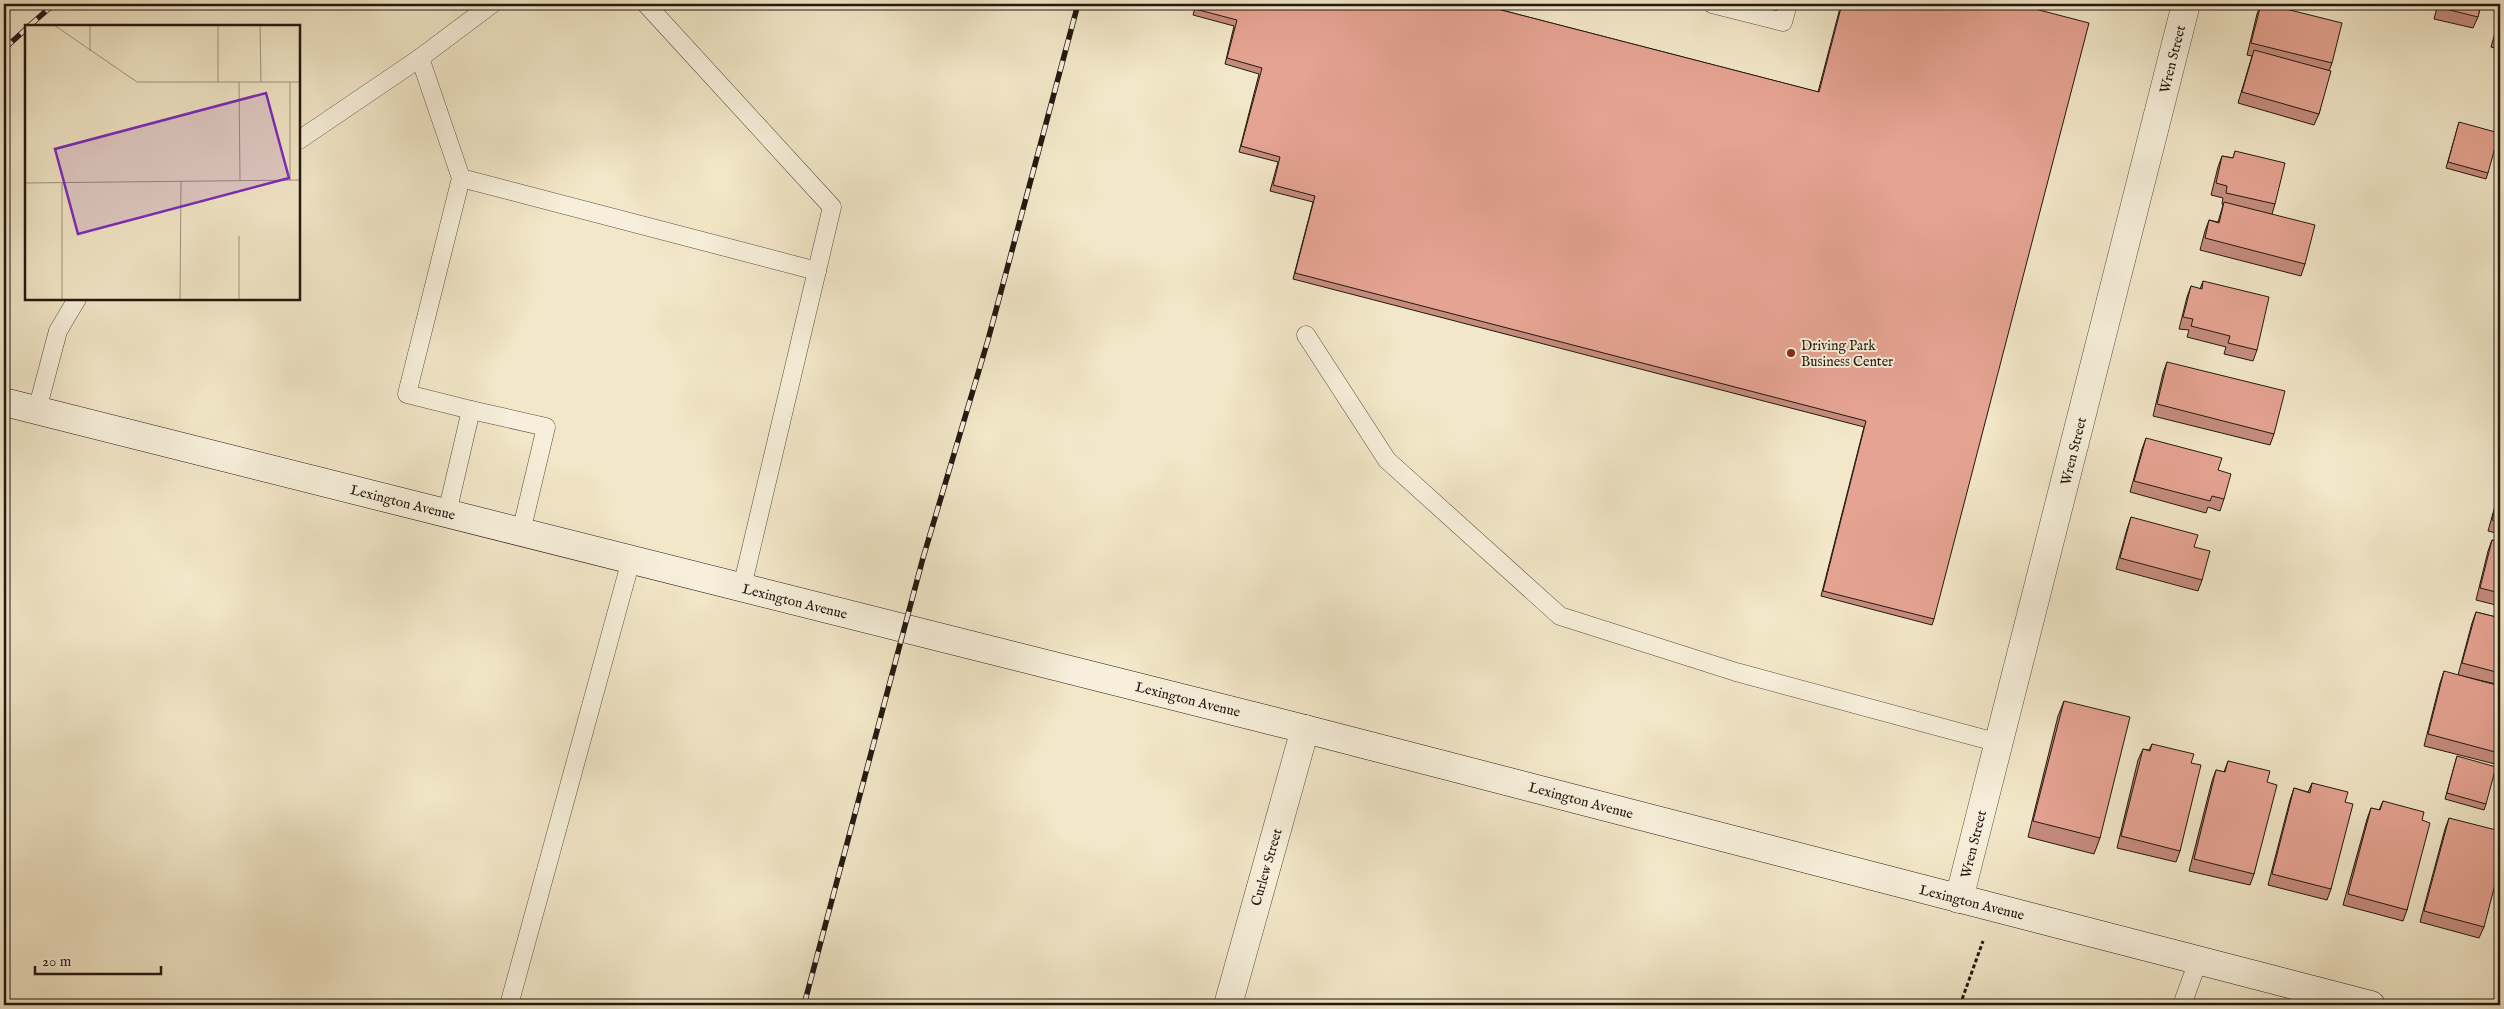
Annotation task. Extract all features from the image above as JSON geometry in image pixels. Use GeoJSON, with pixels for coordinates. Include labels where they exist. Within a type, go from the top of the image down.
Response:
{"type":"FeatureCollection","features":[{"type":"Feature","properties":{"kind":"main road","name":"Wren Street"},"geometry":{"type":"LineString","coordinates":[[1959,899],[2186,4]]}},
{"type":"Feature","properties":{"kind":"main road","name":"Lexington Avenue"},"geometry":{"type":"LineString","coordinates":[[4,402],[1305,729],[2370,1005]]}},
{"type":"Feature","properties":{"kind":"main road","name":"Curlew Street"},"geometry":{"type":"LineString","coordinates":[[1228,1005],[1305,729]]}},
{"type":"Feature","properties":{"kind":"lane"},"geometry":{"type":"LineString","coordinates":[[300,139],[420,58],[492,4]]}},
{"type":"Feature","properties":{"kind":"lane"},"geometry":{"type":"LineString","coordinates":[[646,4],[832,207],[742,587]]}},
{"type":"Feature","properties":{"kind":"lane"},"geometry":{"type":"LineString","coordinates":[[1712,4],[1783,22],[1788,4]]}},
{"type":"Feature","properties":{"kind":"lane"},"geometry":{"type":"LineString","coordinates":[[420,58],[461,178],[407,394],[546,427],[521,532]]}},
{"type":"Feature","properties":{"kind":"lane"},"geometry":{"type":"LineString","coordinates":[[461,178],[817,271]]}},
{"type":"Feature","properties":{"kind":"lane"},"geometry":{"type":"LineString","coordinates":[[37,410],[58,331],[76,300]]}},
{"type":"Feature","properties":{"kind":"lane"},"geometry":{"type":"LineString","coordinates":[[1306,335],[1387,460],[1560,616],[1736,672],[1999,743]]}},
{"type":"Feature","properties":{"kind":"lane"},"geometry":{"type":"LineString","coordinates":[[447,513],[471,410]]}},
{"type":"Feature","properties":{"kind":"lane"},"geometry":{"type":"LineString","coordinates":[[509,1005],[631,560]]}},
{"type":"Feature","properties":{"kind":"lane"},"geometry":{"type":"LineString","coordinates":[[2182,1005],[2198,960]]}},
{"type":"Feature","properties":{"kind":"path"},"geometry":{"type":"LineString","coordinates":[[1960,1005],[1995,908]]}},
{"type":"Feature","properties":{"kind":"building","name":"Driving Park Business Center"},"geometry":{"type":"Polygon","coordinates":[[[1196,4],[1478,4],[1819,92],[1842,4],[2016,4],[2089,23],[1934,619],[1823,591],[1866,421],[1295,273],[1315,196],[1273,185],[1280,157],[1241,146],[1262,68],[1227,58],[1237,20],[1195,9],[1196,4]]]}},
{"type":"Feature","properties":{"kind":"building"},"geometry":{"type":"Polygon","coordinates":[[[2261,4],[2342,23],[2332,63],[2251,43],[2261,4]]]}},
{"type":"Feature","properties":{"kind":"building"},"geometry":{"type":"Polygon","coordinates":[[[2439,4],[2481,4],[2478,17],[2438,7],[2439,4]]]}},
{"type":"Feature","properties":{"kind":"building"},"geometry":{"type":"Polygon","coordinates":[[[2500,17],[2500,37],[2495,36],[2500,17]]]}},
{"type":"Feature","properties":{"kind":"building"},"geometry":{"type":"Polygon","coordinates":[[[2254,50],[2331,71],[2319,114],[2242,92],[2254,50]]]}},
{"type":"Feature","properties":{"kind":"building"},"geometry":{"type":"Polygon","coordinates":[[[2459,122],[2499,133],[2488,173],[2448,162],[2459,122]]]}},
{"type":"Feature","properties":{"kind":"building"},"geometry":{"type":"Polygon","coordinates":[[[2235,151],[2285,163],[2275,204],[2226,193],[2227,186],[2216,183],[2222,156],[2233,158],[2235,151]]]}},
{"type":"Feature","properties":{"kind":"building"},"geometry":{"type":"Polygon","coordinates":[[[2224,202],[2315,225],[2305,264],[2205,238],[2209,220],[2219,223],[2224,202]]]}},
{"type":"Feature","properties":{"kind":"building"},"geometry":{"type":"Polygon","coordinates":[[[2203,281],[2269,297],[2257,350],[2228,343],[2230,336],[2191,326],[2193,319],[2183,317],[2191,286],[2202,289],[2203,281]]]}},
{"type":"Feature","properties":{"kind":"building"},"geometry":{"type":"Polygon","coordinates":[[[2167,362],[2285,391],[2274,434],[2157,404],[2167,362]]]}},
{"type":"Feature","properties":{"kind":"building"},"geometry":{"type":"Polygon","coordinates":[[[2146,438],[2222,458],[2218,470],[2231,474],[2224,499],[2212,496],[2210,501],[2134,481],[2146,438]]]}},
{"type":"Feature","properties":{"kind":"building"},"geometry":{"type":"Polygon","coordinates":[[[2500,492],[2500,522],[2492,520],[2500,492]]]}},
{"type":"Feature","properties":{"kind":"building"},"geometry":{"type":"Polygon","coordinates":[[[2131,517],[2198,535],[2194,547],[2210,551],[2202,580],[2120,558],[2131,517]]]}},
{"type":"Feature","properties":{"kind":"building"},"geometry":{"type":"Polygon","coordinates":[[[2492,540],[2500,542],[2500,593],[2480,588],[2492,540]]]}},
{"type":"Feature","properties":{"kind":"building"},"geometry":{"type":"Polygon","coordinates":[[[2476,612],[2500,618],[2500,673],[2462,663],[2476,612]]]}},
{"type":"Feature","properties":{"kind":"building"},"geometry":{"type":"Polygon","coordinates":[[[2444,671],[2500,686],[2499,753],[2428,734],[2444,671]]]}},
{"type":"Feature","properties":{"kind":"building"},"geometry":{"type":"Polygon","coordinates":[[[2064,701],[2130,717],[2100,838],[2033,821],[2064,701]]]}},
{"type":"Feature","properties":{"kind":"building"},"geometry":{"type":"Polygon","coordinates":[[[2152,744],[2194,754],[2191,763],[2201,765],[2180,851],[2121,836],[2143,749],[2150,751],[2152,744]]]}},
{"type":"Feature","properties":{"kind":"building"},"geometry":{"type":"Polygon","coordinates":[[[2457,756],[2496,767],[2486,804],[2447,793],[2457,756]]]}},
{"type":"Feature","properties":{"kind":"building"},"geometry":{"type":"Polygon","coordinates":[[[2228,761],[2270,771],[2267,782],[2277,785],[2254,874],[2194,859],[2216,770],[2225,772],[2228,761]]]}},
{"type":"Feature","properties":{"kind":"building"},"geometry":{"type":"Polygon","coordinates":[[[2312,783],[2348,792],[2345,802],[2353,804],[2331,889],[2272,874],[2294,788],[2310,793],[2312,783]]]}},
{"type":"Feature","properties":{"kind":"building"},"geometry":{"type":"Polygon","coordinates":[[[2383,801],[2424,812],[2422,820],[2430,823],[2407,910],[2348,894],[2371,808],[2380,810],[2383,801]]]}},
{"type":"Feature","properties":{"kind":"building"},"geometry":{"type":"Polygon","coordinates":[[[2449,818],[2500,831],[2500,865],[2484,927],[2424,911],[2449,818]]]}},
{"type":"Feature","properties":{"kind":"railway"},"geometry":{"type":"LineString","coordinates":[[30,25],[54,4]]}},
{"type":"Feature","properties":{"kind":"railway"},"geometry":{"type":"LineString","coordinates":[[804,1005],[923,558],[988,340],[1078,4]]}},
{"type":"Feature","properties":{"kind":"railway"},"geometry":{"type":"LineString","coordinates":[[4,49],[25,30]]}},
{"type":"Feature","properties":{"kind":"place","name":"Driving Park Business Center"},"geometry":{"type":"Point","coordinates":[1791,353]}}]}
